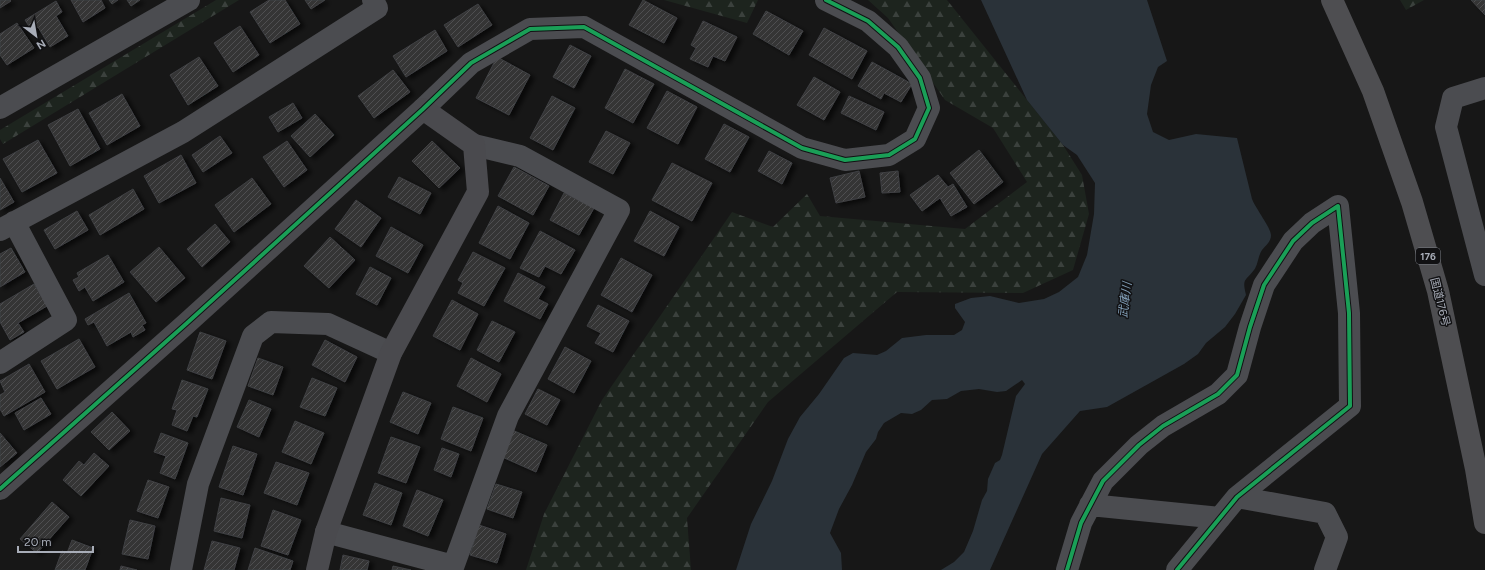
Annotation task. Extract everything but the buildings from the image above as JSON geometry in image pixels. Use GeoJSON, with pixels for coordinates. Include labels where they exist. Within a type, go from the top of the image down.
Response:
{"type":"FeatureCollection","features":[{"type":"Feature","properties":{"kind":"highway","name":"国道176号"},"geometry":{"type":"LineString","coordinates":[[1332,0],[1373,91],[1412,202],[1438,291],[1481,468],[1485,523]]}},
{"type":"Feature","properties":{"kind":"street"},"geometry":{"type":"LineString","coordinates":[[0,108],[165,6],[189,0]]}},
{"type":"Feature","properties":{"kind":"street"},"geometry":{"type":"LineString","coordinates":[[0,363],[66,320],[7,226],[183,132],[377,8],[373,0]]}},
{"type":"Feature","properties":{"kind":"street"},"geometry":{"type":"LineString","coordinates":[[0,489],[187,323],[423,109],[471,63],[530,29],[584,27],[802,148],[845,160],[889,154],[915,138],[929,108],[920,78],[898,47],[868,21],[826,0]]}},
{"type":"Feature","properties":{"kind":"street"},"geometry":{"type":"LineString","coordinates":[[1485,88],[1453,98],[1446,127],[1485,275]]}},
{"type":"Feature","properties":{"kind":"street"},"geometry":{"type":"LineString","coordinates":[[326,532],[452,568],[508,416],[619,210],[520,156],[474,145],[423,109]]}},
{"type":"Feature","properties":{"kind":"street"},"geometry":{"type":"LineString","coordinates":[[317,570],[326,532],[391,353],[478,192],[474,145]]}},
{"type":"Feature","properties":{"kind":"street"},"geometry":{"type":"LineString","coordinates":[[1067,570],[1081,523],[1102,481],[1139,445],[1163,426],[1218,394],[1237,375],[1250,327],[1264,285],[1293,241],[1312,224],[1338,206],[1349,313],[1350,406],[1237,497],[1177,570]]}},
{"type":"Feature","properties":{"kind":"street"},"geometry":{"type":"LineString","coordinates":[[181,570],[198,484],[253,336],[271,322],[328,324],[391,353]]}},
{"type":"Feature","properties":{"kind":"street"},"geometry":{"type":"LineString","coordinates":[[1237,497],[1325,513],[1337,537],[1325,570]]}},
{"type":"Feature","properties":{"kind":"street"},"geometry":{"type":"LineString","coordinates":[[1090,504],[1220,518]]}},
{"type":"Feature","properties":{"kind":"green space"},"geometry":{"type":"Polygon","coordinates":[[[216,0],[239,0],[3,144],[0,139],[0,130],[216,0]]]}},
{"type":"Feature","properties":{"kind":"green space"},"geometry":{"type":"Polygon","coordinates":[[[664,0],[758,0],[747,23],[664,0]]]}},
{"type":"Feature","properties":{"kind":"green space"},"geometry":{"type":"Polygon","coordinates":[[[868,0],[947,0],[1063,145],[1082,175],[1089,214],[1073,270],[1023,293],[897,292],[768,402],[687,518],[691,570],[526,570],[544,514],[602,400],[732,212],[773,227],[807,194],[820,216],[965,229],[1027,182],[993,128],[945,100],[888,18],[868,0]]]}},
{"type":"Feature","properties":{"kind":"green space"},"geometry":{"type":"Polygon","coordinates":[[[1400,0],[1424,0],[1406,10],[1400,0]]]}},
{"type":"Feature","properties":{"kind":"water","name":"武庫川"},"geometry":{"type":"Polygon","coordinates":[[[981,0],[1147,0],[1167,61],[1158,67],[1151,85],[1147,114],[1153,132],[1169,140],[1196,134],[1237,138],[1252,199],[1269,228],[1271,235],[1270,240],[1262,250],[1255,268],[1244,283],[1246,295],[1235,314],[1225,327],[1206,343],[1198,354],[1184,364],[1107,407],[1080,411],[1042,454],[990,570],[941,570],[954,562],[964,552],[973,531],[982,500],[987,491],[988,479],[995,463],[1000,460],[1002,455],[1016,396],[1025,384],[1022,380],[1006,391],[997,392],[979,389],[961,391],[947,399],[932,400],[921,410],[912,414],[901,413],[884,423],[878,432],[876,439],[866,452],[852,485],[839,509],[830,533],[841,553],[842,570],[736,570],[751,524],[772,481],[788,439],[800,417],[819,394],[844,358],[853,353],[877,355],[886,351],[902,338],[926,335],[954,335],[962,330],[965,322],[955,308],[955,304],[971,298],[990,296],[1019,303],[1044,299],[1059,292],[1078,277],[1087,255],[1094,214],[1095,183],[1077,155],[1063,145],[1027,100],[981,0]]]}},
{"type":"Feature","properties":{"kind":"cycle path"},"geometry":{"type":"LineString","coordinates":[[0,489],[187,323],[423,109],[471,63],[530,29],[584,27],[802,148],[845,160],[889,155],[915,139],[929,108],[920,78],[898,47],[868,21],[826,0]]}},
{"type":"Feature","properties":{"kind":"cycle path"},"geometry":{"type":"LineString","coordinates":[[1067,570],[1081,523],[1103,481],[1139,445],[1163,426],[1218,394],[1237,375],[1250,327],[1264,285],[1293,241],[1312,223],[1338,206],[1349,313],[1350,406],[1237,497],[1177,570]]}}]}
